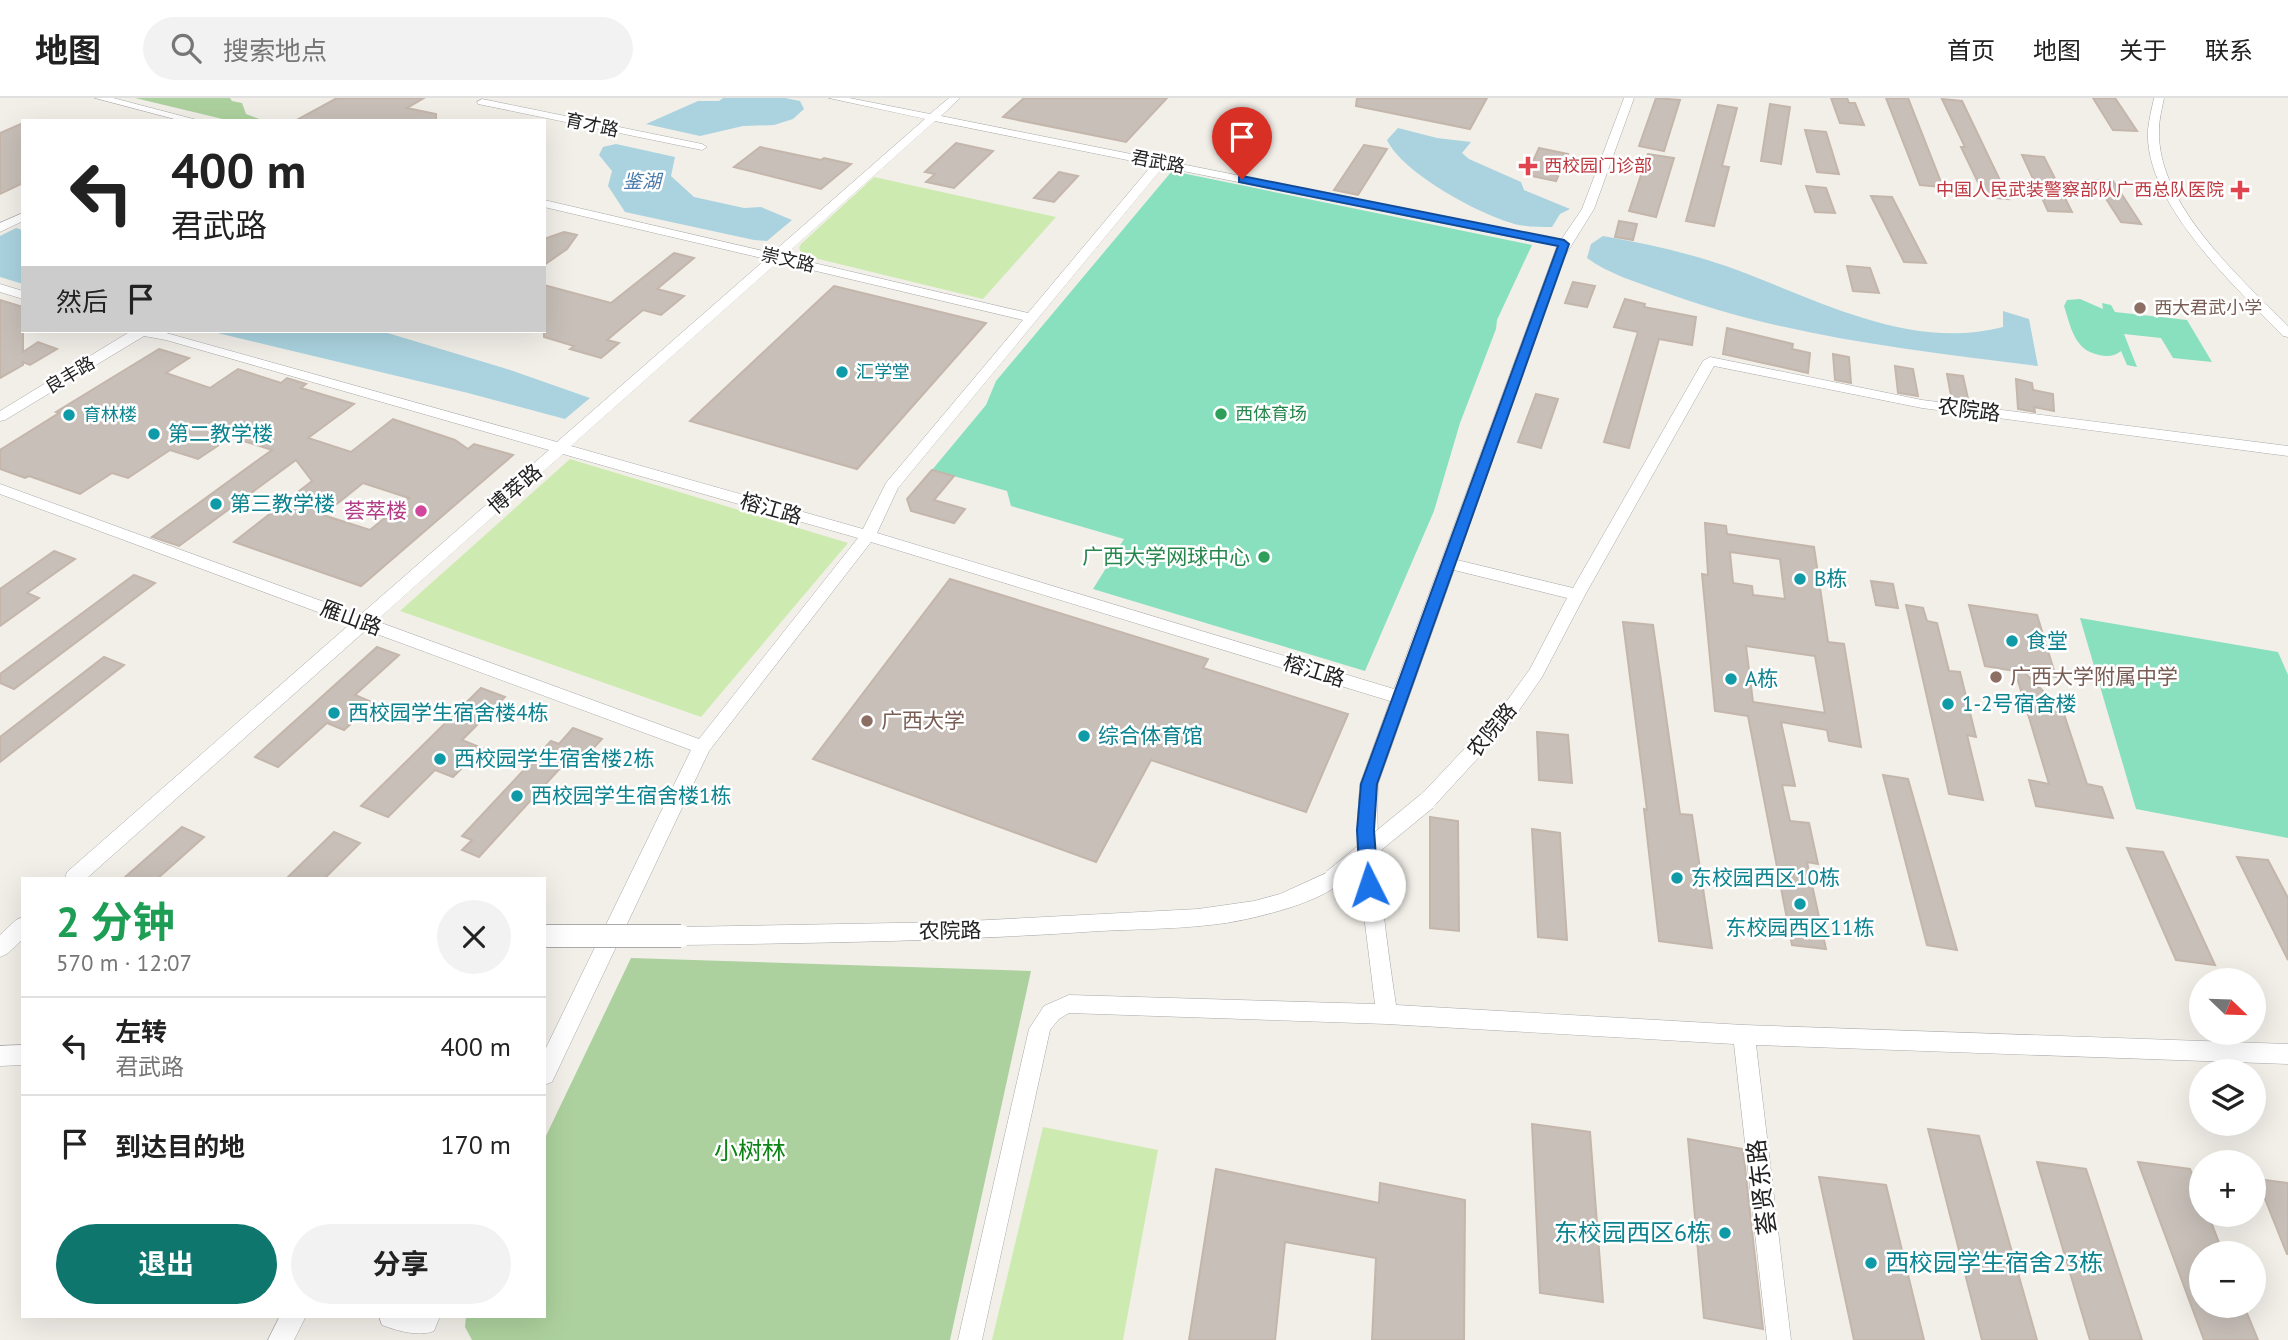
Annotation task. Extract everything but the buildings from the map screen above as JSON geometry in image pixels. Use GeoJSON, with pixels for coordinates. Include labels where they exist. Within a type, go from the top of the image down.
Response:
{"type":"FeatureCollection","features":[{"type":"Feature","properties":{"kind":"street"},"geometry":{"type":"LineString","coordinates":[[100,98],[188,119]]}},
{"type":"Feature","properties":{"kind":"street","name":"君武路"},"geometry":{"type":"LineString","coordinates":[[834,98],[1564,244]]}},
{"type":"Feature","properties":{"kind":"street","name":"博萃路"},"geometry":{"type":"LineString","coordinates":[[75,877],[955,98]]}},
{"type":"Feature","properties":{"kind":"street"},"geometry":{"type":"LineString","coordinates":[[1387,1014],[1369,885],[1365,830],[1369,784],[1564,244],[1588,209],[1629,98]]}},
{"type":"Feature","properties":{"kind":"street"},"geometry":{"type":"LineString","coordinates":[[2159,98],[2153,115],[2152,144],[2176,202],[2196,237],[2288,333]]}},
{"type":"Feature","properties":{"kind":"street","name":"育才路"},"geometry":{"type":"LineString","coordinates":[[482,102],[702,147]]}},
{"type":"Feature","properties":{"kind":"street"},"geometry":{"type":"LineString","coordinates":[[546,1071],[702,747],[868,536],[891,485],[1160,163]]}},
{"type":"Feature","properties":{"kind":"street","name":"崇文路"},"geometry":{"type":"LineString","coordinates":[[546,203],[1032,318]]}},
{"type":"Feature","properties":{"kind":"street"},"geometry":{"type":"LineString","coordinates":[[0,228],[21,217]]}},
{"type":"Feature","properties":{"kind":"street"},"geometry":{"type":"LineString","coordinates":[[0,288],[21,294]]}},
{"type":"Feature","properties":{"kind":"street","name":"良丰路"},"geometry":{"type":"LineString","coordinates":[[0,417],[136,333]]}},
{"type":"Feature","properties":{"kind":"street","name":"榕江路"},"geometry":{"type":"LineString","coordinates":[[171,333],[560,449],[868,536],[1401,698]]}},
{"type":"Feature","properties":{"kind":"street","name":"农院路"},"geometry":{"type":"LineString","coordinates":[[546,936],[1013,930],[1253,912],[1307,895],[1333,878],[1427,801],[1505,716],[1536,673],[1577,595],[1710,361],[1922,404],[2288,451]]}},
{"type":"Feature","properties":{"kind":"street","name":"雁山路"},"geometry":{"type":"LineString","coordinates":[[0,489],[702,747]]}},
{"type":"Feature","properties":{"kind":"street"},"geometry":{"type":"LineString","coordinates":[[1449,564],[1577,595]]}},
{"type":"Feature","properties":{"kind":"street"},"geometry":{"type":"LineString","coordinates":[[0,948],[21,928]]}},
{"type":"Feature","properties":{"kind":"street"},"geometry":{"type":"LineString","coordinates":[[970,1340],[1040,1029],[1046,1015],[1054,1008],[1069,1004],[1387,1014],[1744,1035],[2288,1054]]}},
{"type":"Feature","properties":{"kind":"street","name":"荟贤东路"},"geometry":{"type":"LineString","coordinates":[[1744,1035],[1779,1340]]}},
{"type":"Feature","properties":{"kind":"street"},"geometry":{"type":"LineString","coordinates":[[0,1056],[21,1055]]}},
{"type":"Feature","properties":{"kind":"street"},"geometry":{"type":"LineString","coordinates":[[280,1340],[293,1318]]}},
{"type":"Feature","properties":{"kind":"street"},"geometry":{"type":"LineString","coordinates":[[398,1318],[426,1326]]}},
{"type":"Feature","properties":{"kind":"green space"},"geometry":{"type":"Polygon","coordinates":[[[135,98],[230,98],[242,103],[246,114],[260,119],[223,119],[135,98]]]}},
{"type":"Feature","properties":{"kind":"green space","name":"西体育场"},"geometry":{"type":"Polygon","coordinates":[[[1172,171],[1532,245],[1497,320],[1496,329],[1460,423],[1434,511],[1365,671],[1093,589],[1124,539],[1011,506],[1007,491],[932,470],[986,405],[996,381],[1172,171]]]}},
{"type":"Feature","properties":{"kind":"green space"},"geometry":{"type":"Polygon","coordinates":[[[874,177],[1056,217],[983,299],[802,255],[799,248],[801,244],[874,177]]]}},
{"type":"Feature","properties":{"kind":"green space"},"geometry":{"type":"Polygon","coordinates":[[[2080,299],[2103,309],[2102,303],[2111,305],[2115,312],[2187,320],[2212,362],[2173,358],[2161,338],[2124,334],[2137,367],[2127,365],[2121,351],[2108,356],[2091,352],[2079,343],[2064,306],[2067,300],[2080,299]]]}},
{"type":"Feature","properties":{"kind":"green space"},"geometry":{"type":"Polygon","coordinates":[[[570,459],[848,543],[701,717],[400,611],[570,459]]]}},
{"type":"Feature","properties":{"kind":"green space"},"geometry":{"type":"Polygon","coordinates":[[[2080,618],[2278,652],[2288,675],[2288,838],[2136,809],[2080,618]]]}},
{"type":"Feature","properties":{"kind":"green space","name":"小树林"},"geometry":{"type":"Polygon","coordinates":[[[631,958],[1031,971],[950,1340],[472,1340],[465,1327],[466,1318],[546,1318],[546,1136],[631,958]]]}},
{"type":"Feature","properties":{"kind":"green space"},"geometry":{"type":"Polygon","coordinates":[[[1043,1127],[1158,1150],[1123,1340],[992,1340],[1043,1127]]]}},
{"type":"Feature","properties":{"kind":"water"},"geometry":{"type":"Polygon","coordinates":[[[723,98],[785,98],[800,101],[804,109],[793,119],[774,125],[743,126],[700,136],[646,124],[698,101],[719,101],[723,98]]]}},
{"type":"Feature","properties":{"kind":"water"},"geometry":{"type":"Polygon","coordinates":[[[1398,128],[1437,138],[1471,142],[1462,153],[1469,159],[1521,182],[1524,190],[1570,209],[1560,214],[1552,227],[1519,225],[1485,213],[1445,192],[1409,166],[1387,140],[1398,128]]]}},
{"type":"Feature","properties":{"kind":"water","name":"鉴湖"},"geometry":{"type":"Polygon","coordinates":[[[616,144],[675,157],[671,176],[694,197],[744,208],[761,207],[792,220],[767,241],[625,212],[608,186],[612,171],[599,155],[603,147],[616,144]]]}},
{"type":"Feature","properties":{"kind":"water"},"geometry":{"type":"Polygon","coordinates":[[[16,228],[21,229],[21,283],[0,277],[0,236],[16,228]]]}},
{"type":"Feature","properties":{"kind":"water"},"geometry":{"type":"Polygon","coordinates":[[[1603,236],[1704,259],[1834,308],[1901,328],[1935,333],[1969,333],[2003,327],[2003,311],[2029,319],[2038,366],[1847,339],[1707,306],[1623,277],[1587,258],[1591,244],[1603,236]]]}},
{"type":"Feature","properties":{"kind":"water"},"geometry":{"type":"Polygon","coordinates":[[[217,333],[388,333],[507,369],[590,398],[565,419],[217,333]]]}},
{"type":"Feature","properties":{"kind":"place","name":"西校园门诊部"},"geometry":{"type":"Point","coordinates":[1528,166]}},
{"type":"Feature","properties":{"kind":"place","name":"中国人民武装警察部队广西总队医院"},"geometry":{"type":"Point","coordinates":[2240,190]}},
{"type":"Feature","properties":{"kind":"place","name":"西大君武小学"},"geometry":{"type":"Point","coordinates":[2140,308]}},
{"type":"Feature","properties":{"kind":"place","name":"汇学堂"},"geometry":{"type":"Point","coordinates":[842,372]}},
{"type":"Feature","properties":{"kind":"place","name":"西体育场"},"geometry":{"type":"Point","coordinates":[1221,414]}},
{"type":"Feature","properties":{"kind":"place","name":"育林楼"},"geometry":{"type":"Point","coordinates":[69,415]}},
{"type":"Feature","properties":{"kind":"place","name":"第二教学楼"},"geometry":{"type":"Point","coordinates":[154,434]}},
{"type":"Feature","properties":{"kind":"place","name":"第三教学楼"},"geometry":{"type":"Point","coordinates":[216,504]}},
{"type":"Feature","properties":{"kind":"place","name":"荟萃楼"},"geometry":{"type":"Point","coordinates":[421,511]}},
{"type":"Feature","properties":{"kind":"place","name":"广西大学网球中心"},"geometry":{"type":"Point","coordinates":[1264,557]}},
{"type":"Feature","properties":{"kind":"place","name":"B栋"},"geometry":{"type":"Point","coordinates":[1800,579]}},
{"type":"Feature","properties":{"kind":"place","name":"食堂"},"geometry":{"type":"Point","coordinates":[2012,641]}},
{"type":"Feature","properties":{"kind":"place","name":"广西大学附属中学"},"geometry":{"type":"Point","coordinates":[1996,677]}},
{"type":"Feature","properties":{"kind":"place","name":"A栋"},"geometry":{"type":"Point","coordinates":[1731,679]}},
{"type":"Feature","properties":{"kind":"place","name":"1-2号宿舍楼"},"geometry":{"type":"Point","coordinates":[1948,704]}},
{"type":"Feature","properties":{"kind":"place","name":"西校园学生宿舍楼4栋"},"geometry":{"type":"Point","coordinates":[334,713]}},
{"type":"Feature","properties":{"kind":"place","name":"广西大学"},"geometry":{"type":"Point","coordinates":[867,721]}},
{"type":"Feature","properties":{"kind":"place","name":"综合体育馆"},"geometry":{"type":"Point","coordinates":[1084,736]}},
{"type":"Feature","properties":{"kind":"place","name":"西校园学生宿舍楼2栋"},"geometry":{"type":"Point","coordinates":[440,759]}},
{"type":"Feature","properties":{"kind":"place","name":"西校园学生宿舍楼1栋"},"geometry":{"type":"Point","coordinates":[517,796]}},
{"type":"Feature","properties":{"kind":"place","name":"东校园西区10栋"},"geometry":{"type":"Point","coordinates":[1677,878]}},
{"type":"Feature","properties":{"kind":"place","name":"东校园西区11栋"},"geometry":{"type":"Point","coordinates":[1800,904]}},
{"type":"Feature","properties":{"kind":"place","name":"东校园西区6栋"},"geometry":{"type":"Point","coordinates":[1725,1233]}},
{"type":"Feature","properties":{"kind":"place","name":"西校园学生宿舍23栋"},"geometry":{"type":"Point","coordinates":[1871,1263]}},
{"type":"Feature","properties":{"kind":"route"},"geometry":{"type":"LineString","coordinates":[[1242,179],[1564,244],[1369,784],[1365,830],[1369,885]]}}]}
